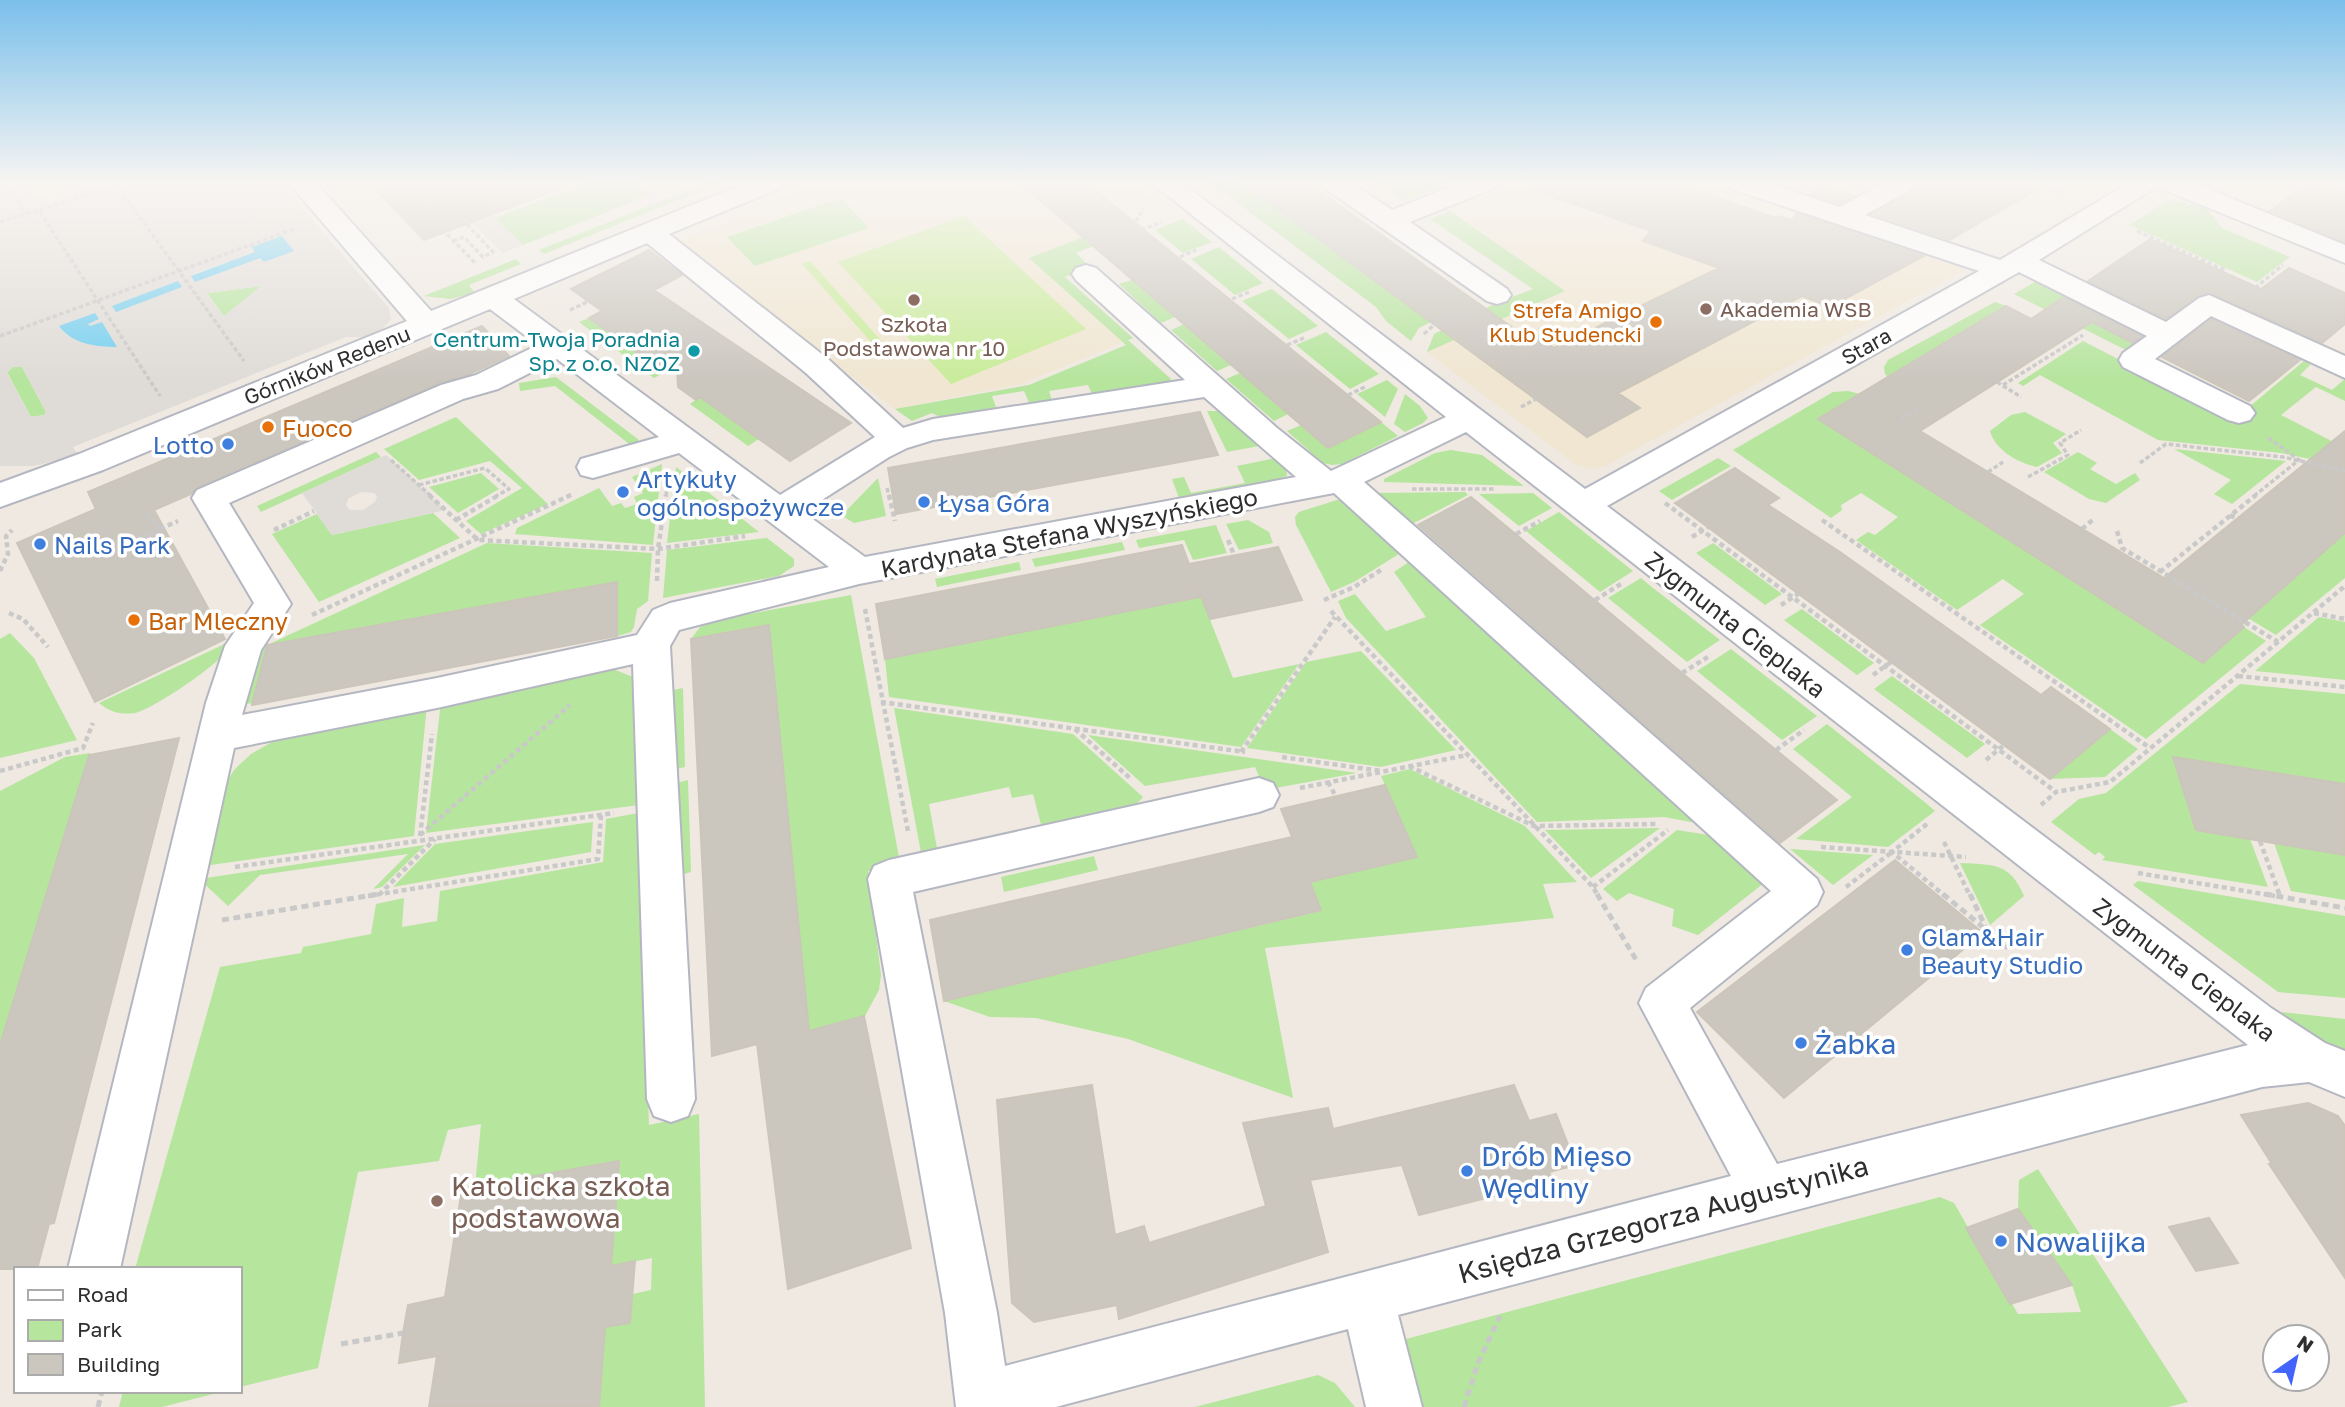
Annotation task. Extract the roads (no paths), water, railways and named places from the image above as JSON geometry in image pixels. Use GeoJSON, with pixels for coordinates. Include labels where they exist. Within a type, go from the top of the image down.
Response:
{"type":"FeatureCollection","features":[{"type":"Feature","properties":{"kind":"street"},"geometry":{"type":"LineString","coordinates":[[360,249],[426,324]]}},
{"type":"Feature","properties":{"kind":"street","name":"Górników Redenu"},"geometry":{"type":"LineString","coordinates":[[0,495],[91,462],[610,249]]}},
{"type":"Feature","properties":{"kind":"street"},"geometry":{"type":"LineString","coordinates":[[671,249],[817,366],[874,416],[895,440]]}},
{"type":"Feature","properties":{"kind":"street","name":"Zygmunta Cieplaka"},"geometry":{"type":"LineString","coordinates":[[1232,249],[1469,418],[2255,1023],[2327,1067]]}},
{"type":"Feature","properties":{"kind":"street"},"geometry":{"type":"LineString","coordinates":[[1430,249],[1497,295]]}},
{"type":"Feature","properties":{"kind":"street"},"geometry":{"type":"LineString","coordinates":[[1953,249],[2011,266],[2168,335]]}},
{"type":"Feature","properties":{"kind":"street","name":"Stara"},"geometry":{"type":"LineString","coordinates":[[1583,505],[2039,249]]}},
{"type":"Feature","properties":{"kind":"street"},"geometry":{"type":"LineString","coordinates":[[1086,274],[1212,386],[1418,548],[1802,892],[1662,1003],[1765,1192]]}},
{"type":"Feature","properties":{"kind":"street","name":"Kardynała Stefana Wyszyńskiego"},"geometry":{"type":"LineString","coordinates":[[493,297],[859,571],[1339,484],[1469,418]]}},
{"type":"Feature","properties":{"kind":"street"},"geometry":{"type":"LineString","coordinates":[[2239,414],[2134,360],[2209,304],[2345,368]]}},
{"type":"Feature","properties":{"kind":"street"},"geometry":{"type":"LineString","coordinates":[[94,1267],[225,703],[244,646],[274,604],[209,498],[452,392],[487,382],[560,346]]}},
{"type":"Feature","properties":{"kind":"street"},"geometry":{"type":"LineString","coordinates":[[793,519],[895,440],[933,430],[1212,386]]}},
{"type":"Feature","properties":{"kind":"street"},"geometry":{"type":"LineString","coordinates":[[593,467],[686,440]]}},
{"type":"Feature","properties":{"kind":"street"},"geometry":{"type":"LineString","coordinates":[[218,735],[436,692],[647,640],[702,607],[791,590],[859,571]]}},
{"type":"Feature","properties":{"kind":"street"},"geometry":{"type":"LineString","coordinates":[[647,640],[671,1099]]}},
{"type":"Feature","properties":{"kind":"street"},"geometry":{"type":"LineString","coordinates":[[983,1403],[971,1313],[889,879],[1259,796]]}},
{"type":"Feature","properties":{"kind":"street","name":"Księdza Grzegorza Augustynika"},"geometry":{"type":"LineString","coordinates":[[983,1403],[1765,1192],[2262,1064],[2327,1067]]}},
{"type":"Feature","properties":{"kind":"street"},"geometry":{"type":"LineString","coordinates":[[1367,1298],[1394,1407]]}},
{"type":"Feature","properties":{"kind":"water"},"geometry":{"type":"Polygon","coordinates":[[[253,249],[292,249],[294,251],[264,262],[260,258],[195,282],[191,276],[255,252],[253,249]]]}},
{"type":"Feature","properties":{"kind":"water"},"geometry":{"type":"Polygon","coordinates":[[[178,281],[182,287],[116,312],[112,306],[178,281]]]}},
{"type":"Feature","properties":{"kind":"water"},"geometry":{"type":"Polygon","coordinates":[[[95,313],[99,319],[88,324],[90,326],[102,322],[117,347],[78,341],[59,326],[95,313]]]}},
{"type":"Feature","properties":{"kind":"place","name":"Szkoła Podstawowa nr 10"},"geometry":{"type":"Point","coordinates":[914,300]}},
{"type":"Feature","properties":{"kind":"place","name":"Akademia WSB"},"geometry":{"type":"Point","coordinates":[1706,309]}},
{"type":"Feature","properties":{"kind":"place","name":"Strefa Amigo Klub Studencki"},"geometry":{"type":"Point","coordinates":[1656,322]}},
{"type":"Feature","properties":{"kind":"place","name":"Centrum-Twoja Poradnia Sp. z o.o. NZOZ"},"geometry":{"type":"Point","coordinates":[694,351]}},
{"type":"Feature","properties":{"kind":"place","name":"Fuoco"},"geometry":{"type":"Point","coordinates":[268,427]}},
{"type":"Feature","properties":{"kind":"place","name":"Lotto"},"geometry":{"type":"Point","coordinates":[228,444]}},
{"type":"Feature","properties":{"kind":"place","name":"Artykuły ogólnospożywcze"},"geometry":{"type":"Point","coordinates":[623,492]}},
{"type":"Feature","properties":{"kind":"place","name":"Łysa Góra"},"geometry":{"type":"Point","coordinates":[924,502]}},
{"type":"Feature","properties":{"kind":"place","name":"Nails Park"},"geometry":{"type":"Point","coordinates":[40,544]}},
{"type":"Feature","properties":{"kind":"place","name":"Bar Mleczny"},"geometry":{"type":"Point","coordinates":[134,620]}},
{"type":"Feature","properties":{"kind":"place","name":"Glam&Hair Beauty Studio"},"geometry":{"type":"Point","coordinates":[1907,950]}},
{"type":"Feature","properties":{"kind":"place","name":"Żabka"},"geometry":{"type":"Point","coordinates":[1801,1043]}},
{"type":"Feature","properties":{"kind":"place","name":"Drób Mięso Wędliny"},"geometry":{"type":"Point","coordinates":[1467,1171]}},
{"type":"Feature","properties":{"kind":"place","name":"Katolicka szkoła podstawowa"},"geometry":{"type":"Point","coordinates":[437,1201]}},
{"type":"Feature","properties":{"kind":"place","name":"Nowalijka"},"geometry":{"type":"Point","coordinates":[2001,1241]}}]}
